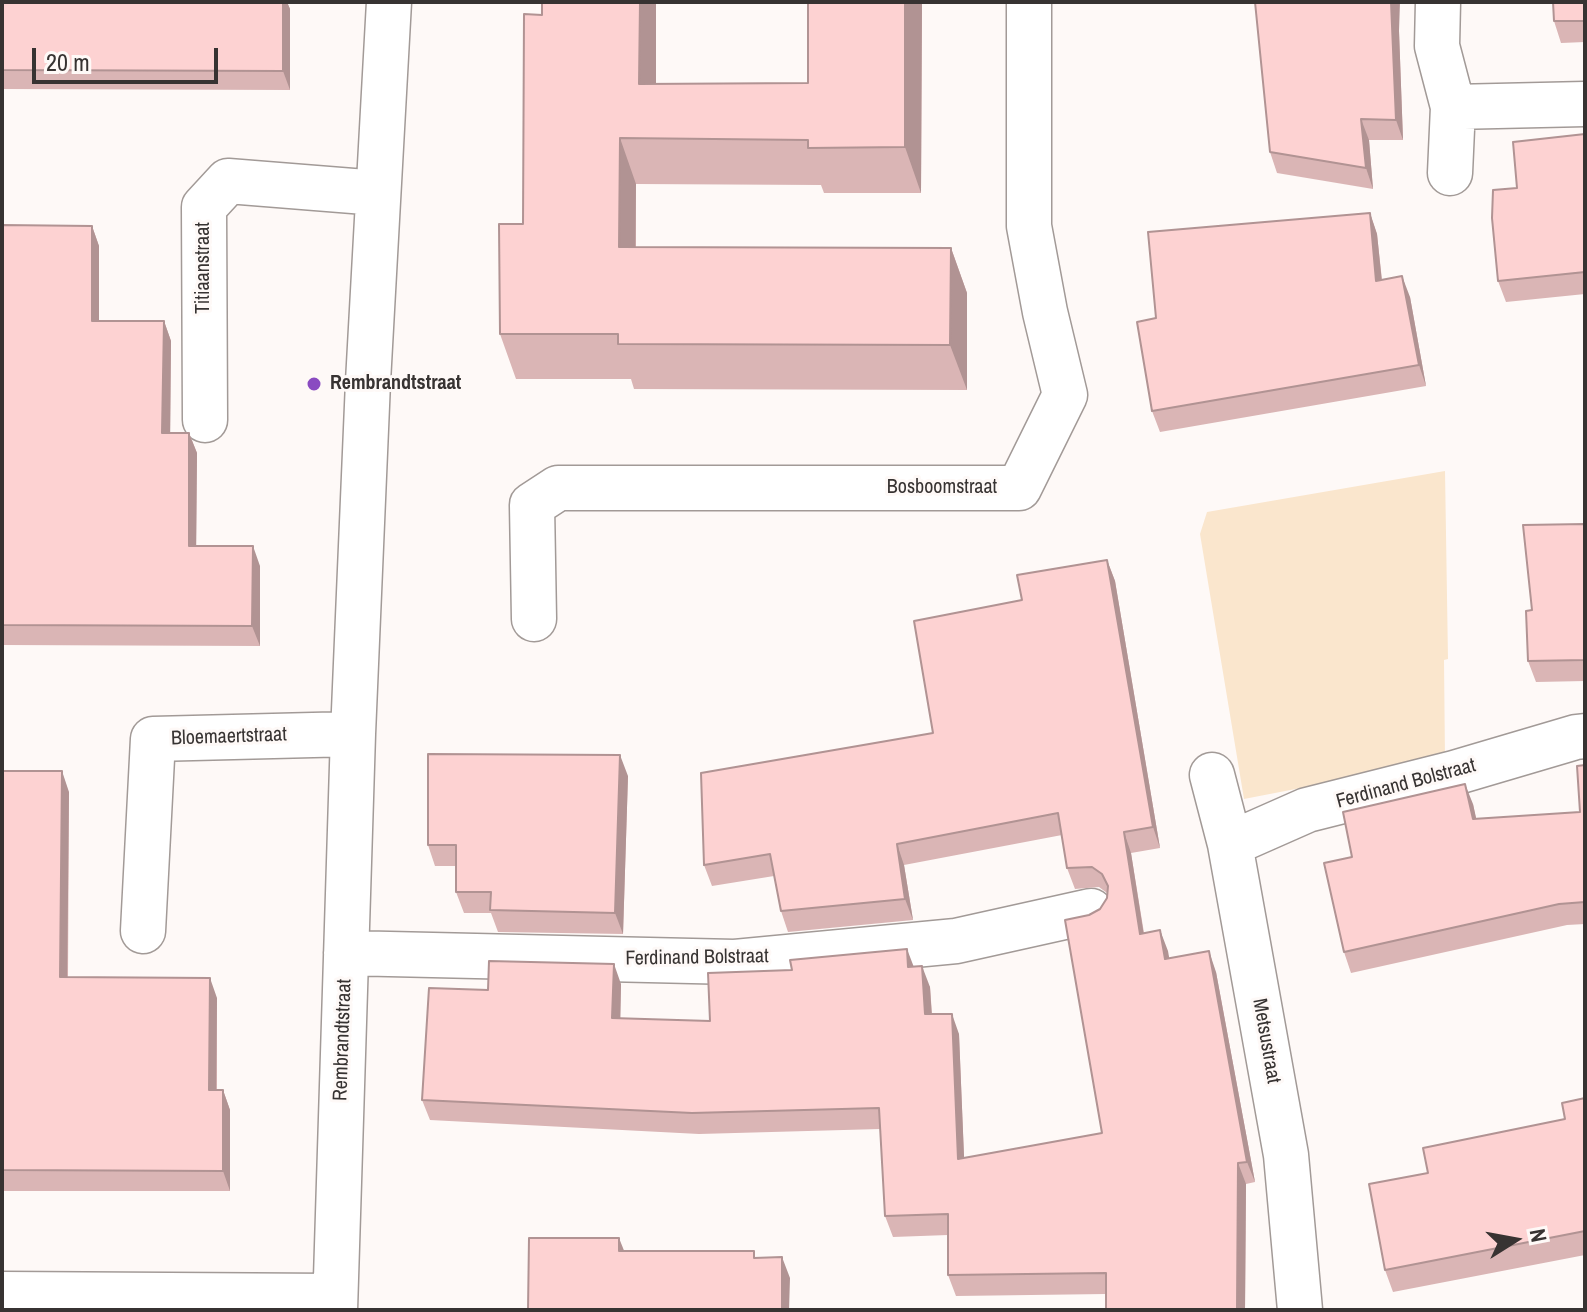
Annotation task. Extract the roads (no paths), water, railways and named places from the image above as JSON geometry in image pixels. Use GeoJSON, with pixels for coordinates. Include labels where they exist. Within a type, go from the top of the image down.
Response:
{"type":"FeatureCollection","features":[{"type":"Feature","properties":{"kind":"street","name":"Rembrandtstraat"},"geometry":{"type":"LineString","coordinates":[[335,1303],[353,734],[389,2]]}},
{"type":"Feature","properties":{"kind":"street","name":"Bosboomstraat"},"geometry":{"type":"LineString","coordinates":[[534,619],[532,505],[558,488],[1019,488],[1065,395],[1029,226],[1029,2]]}},
{"type":"Feature","properties":{"kind":"street"},"geometry":{"type":"LineString","coordinates":[[1438,2],[1437,46],[1453,107],[1450,173]]}},
{"type":"Feature","properties":{"kind":"street"},"geometry":{"type":"LineString","coordinates":[[1453,107],[1585,104]]}},
{"type":"Feature","properties":{"kind":"street","name":"Titiaanstraat"},"geometry":{"type":"LineString","coordinates":[[205,420],[204,207],[228,181],[378,193]]}},
{"type":"Feature","properties":{"kind":"street","name":"Bloemaertstraat"},"geometry":{"type":"LineString","coordinates":[[143,931],[153,739],[353,734]]}},
{"type":"Feature","properties":{"kind":"street","name":"Ferdinand Bolstraat"},"geometry":{"type":"LineString","coordinates":[[1230,844],[1307,810],[1585,736]]}},
{"type":"Feature","properties":{"kind":"street","name":"Metsustraat"},"geometry":{"type":"LineString","coordinates":[[1212,775],[1230,844],[1286,1155],[1300,1310]]}},
{"type":"Feature","properties":{"kind":"street","name":"Ferdinand Bolstraat"},"geometry":{"type":"LineString","coordinates":[[346,953],[735,962],[956,941],[1091,911]]}},
{"type":"Feature","properties":{"kind":"street"},"geometry":{"type":"LineString","coordinates":[[2,1294],[335,1303]]}},
{"type":"Feature","properties":{"kind":"place","name":"Rembrandtstraat"},"geometry":{"type":"Point","coordinates":[314,384]}}]}
